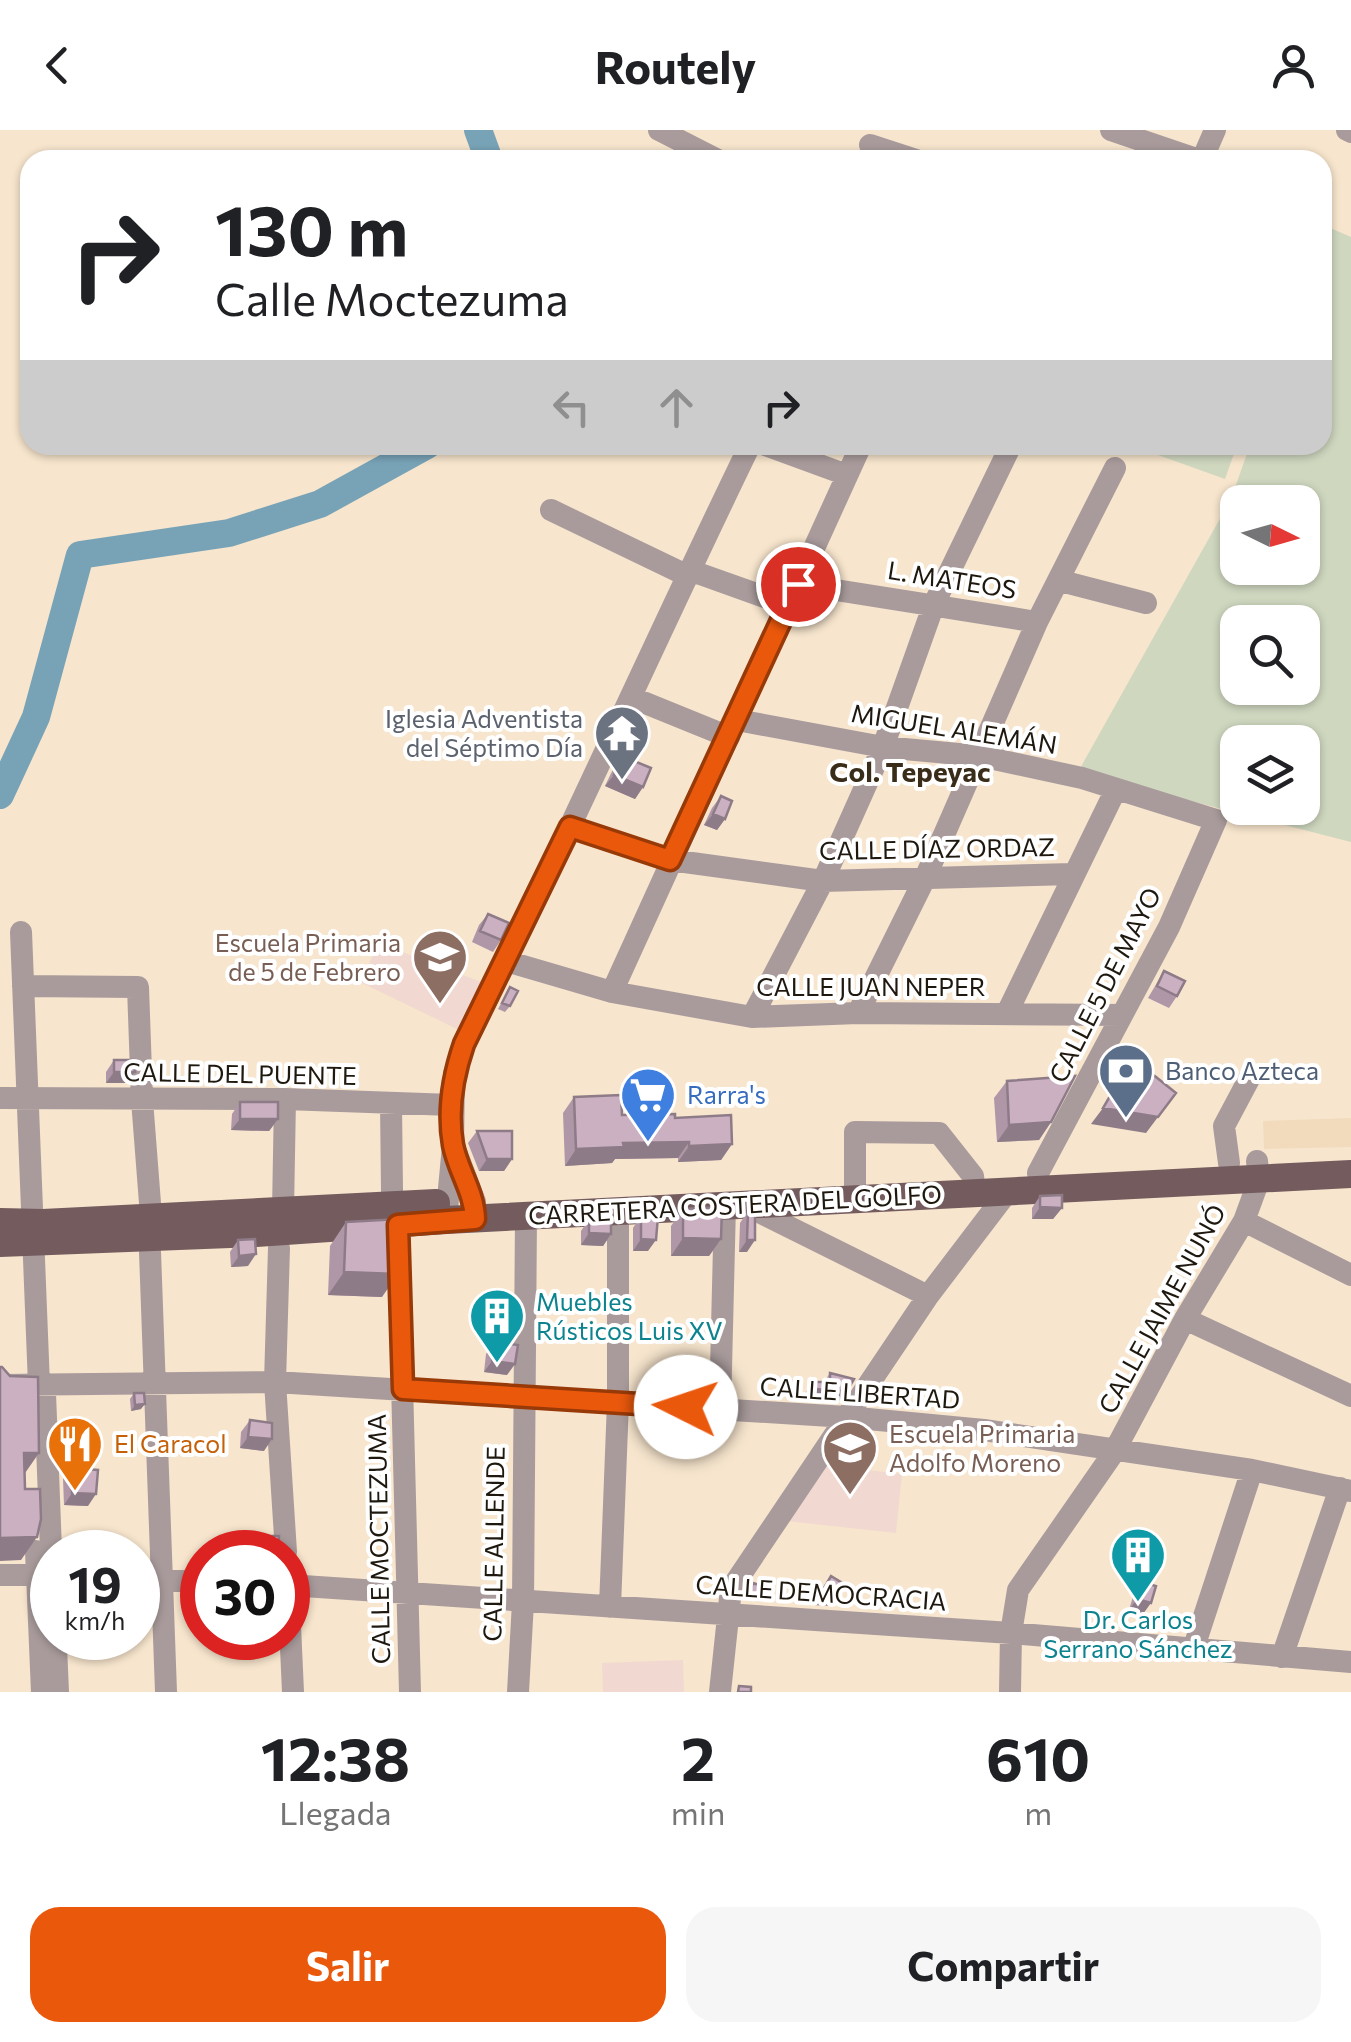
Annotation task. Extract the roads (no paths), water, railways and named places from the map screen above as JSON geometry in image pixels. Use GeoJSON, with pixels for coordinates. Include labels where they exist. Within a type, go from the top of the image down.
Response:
{"type":"FeatureCollection","features":[{"type":"Feature","properties":{"kind":"main road","name":"CARRETERA COSTERA DEL GOLFO"},"geometry":{"type":"LineString","coordinates":[[974,1185],[1008,1191],[1258,1170],[1351,1156]]}},
{"type":"Feature","properties":{"kind":"main road","name":"CARRETERA COSTERA DEL GOLFO"},"geometry":{"type":"LineString","coordinates":[[0,1222],[34,1233],[340,1218],[396,1207],[475,1210],[974,1185],[1038,1173],[1229,1163],[1258,1170],[1351,1174]]}},
{"type":"Feature","properties":{"kind":"main road","name":"CARRETERA COSTERA DEL GOLFO"},"geometry":{"type":"LineString","coordinates":[[475,1210],[526,1216],[734,1205],[856,1190]]}},
{"type":"Feature","properties":{"kind":"main road","name":"CARRETERA COSTERA DEL GOLFO"},"geometry":{"type":"LineString","coordinates":[[0,1242],[34,1233],[151,1216],[283,1210],[340,1218]]}},
{"type":"Feature","properties":{"kind":"street"},"geometry":{"type":"LineString","coordinates":[[659,130],[698,150]]}},
{"type":"Feature","properties":{"kind":"street"},"geometry":{"type":"LineString","coordinates":[[1110,130],[1170,150]]}},
{"type":"Feature","properties":{"kind":"street"},"geometry":{"type":"LineString","coordinates":[[446,1211],[453,1146],[454,1074],[464,1044],[745,455]]}},
{"type":"Feature","properties":{"kind":"street"},"geometry":{"type":"LineString","coordinates":[[793,455],[848,475]]}},
{"type":"Feature","properties":{"kind":"street"},"geometry":{"type":"LineString","coordinates":[[612,992],[857,455]]}},
{"type":"Feature","properties":{"kind":"street"},"geometry":{"type":"LineString","coordinates":[[752,1017],[823,880],[883,747],[934,604],[1006,455]]}},
{"type":"Feature","properties":{"kind":"street"},"geometry":{"type":"LineString","coordinates":[[858,1013],[926,876],[1037,622],[1115,468]]}},
{"type":"Feature","properties":{"kind":"street"},"geometry":{"type":"LineString","coordinates":[[551,510],[688,573],[787,606]]}},
{"type":"Feature","properties":{"kind":"street"},"geometry":{"type":"LineString","coordinates":[[1061,581],[1146,603]]}},
{"type":"Feature","properties":{"kind":"street","name":"L. MATEOS"},"geometry":{"type":"LineString","coordinates":[[798,584],[1037,622]]}},
{"type":"Feature","properties":{"kind":"street","name":"MIGUEL ALEMÁN"},"geometry":{"type":"LineString","coordinates":[[632,698],[733,729],[980,756],[1082,778],[1216,820]]}},
{"type":"Feature","properties":{"kind":"street"},"geometry":{"type":"LineString","coordinates":[[1007,1013],[1116,790]]}},
{"type":"Feature","properties":{"kind":"street","name":"CALLE 5 DE MAYO"},"geometry":{"type":"LineString","coordinates":[[1038,1173],[1169,927],[1216,820]]}},
{"type":"Feature","properties":{"kind":"street","name":"CALLE DÍAZ ORDAZ"},"geometry":{"type":"LineString","coordinates":[[570,827],[670,860],[823,880],[1072,874]]}},
{"type":"Feature","properties":{"kind":"street"},"geometry":{"type":"LineString","coordinates":[[22,932],[39,1385],[45,1393],[47,1530]]}},
{"type":"Feature","properties":{"kind":"street","name":"CALLE JUAN NEPER"},"geometry":{"type":"LineString","coordinates":[[506,961],[612,992],[752,1017],[858,1013],[1122,1015]]}},
{"type":"Feature","properties":{"kind":"street"},"geometry":{"type":"LineString","coordinates":[[24,986],[138,987],[151,1216]]}},
{"type":"Feature","properties":{"kind":"street"},"geometry":{"type":"LineString","coordinates":[[1229,1163],[1224,1126],[1249,1080]]}},
{"type":"Feature","properties":{"kind":"street","name":"CALLE DEL PUENTE"},"geometry":{"type":"LineString","coordinates":[[0,1098],[284,1099],[452,1105]]}},
{"type":"Feature","properties":{"kind":"street"},"geometry":{"type":"LineString","coordinates":[[283,1210],[284,1099]]}},
{"type":"Feature","properties":{"kind":"street","name":"CALLE MOCTEZUMA"},"geometry":{"type":"LineString","coordinates":[[391,1104],[410,1692]]}},
{"type":"Feature","properties":{"kind":"street"},"geometry":{"type":"LineString","coordinates":[[856,1190],[855,1132],[939,1134],[974,1185]]}},
{"type":"Feature","properties":{"kind":"street"},"geometry":{"type":"LineString","coordinates":[[453,1146],[475,1210]]}},
{"type":"Feature","properties":{"kind":"street","name":"CALLE JAIME NUNÓ"},"geometry":{"type":"LineString","coordinates":[[1010,1692],[1011,1633],[1018,1590],[1114,1452],[1244,1221],[1258,1170]]}},
{"type":"Feature","properties":{"kind":"street"},"geometry":{"type":"LineString","coordinates":[[720,1692],[731,1589],[928,1296],[1008,1191]]}},
{"type":"Feature","properties":{"kind":"street"},"geometry":{"type":"LineString","coordinates":[[720,1410],[734,1205],[928,1296]]}},
{"type":"Feature","properties":{"kind":"street"},"geometry":{"type":"LineString","coordinates":[[610,1607],[618,1402],[618,1211]]}},
{"type":"Feature","properties":{"kind":"street","name":"CALLE ALLENDE"},"geometry":{"type":"LineString","coordinates":[[518,1692],[523,1602],[526,1216]]}},
{"type":"Feature","properties":{"kind":"street"},"geometry":{"type":"LineString","coordinates":[[1244,1221],[1351,1275]]}},
{"type":"Feature","properties":{"kind":"street"},"geometry":{"type":"LineString","coordinates":[[279,1248],[275,1382],[285,1530]]}},
{"type":"Feature","properties":{"kind":"street"},"geometry":{"type":"LineString","coordinates":[[150,1252],[154,1384],[150,1530]]}},
{"type":"Feature","properties":{"kind":"street"},"geometry":{"type":"LineString","coordinates":[[1186,1319],[1351,1396]]}},
{"type":"Feature","properties":{"kind":"street","name":"CALLE LIBERTAD"},"geometry":{"type":"LineString","coordinates":[[0,1385],[275,1382],[847,1418],[984,1430],[1252,1470],[1345,1489]]}},
{"type":"Feature","properties":{"kind":"street"},"geometry":{"type":"LineString","coordinates":[[1194,1650],[1252,1470]]}},
{"type":"Feature","properties":{"kind":"street"},"geometry":{"type":"LineString","coordinates":[[1282,1657],[1345,1489]]}},
{"type":"Feature","properties":{"kind":"street"},"geometry":{"type":"LineString","coordinates":[[0,1575],[30,1575]]}},
{"type":"Feature","properties":{"kind":"street","name":"CALLE DEMOCRACIA"},"geometry":{"type":"LineString","coordinates":[[310,1585],[1011,1633],[1351,1662]]}},
{"type":"Feature","properties":{"kind":"street"},"geometry":{"type":"LineString","coordinates":[[160,1652],[166,1692]]}},
{"type":"Feature","properties":{"kind":"street"},"geometry":{"type":"LineString","coordinates":[[42,1692],[43,1660]]}},
{"type":"Feature","properties":{"kind":"street"},"geometry":{"type":"LineString","coordinates":[[56,1660],[58,1692]]}},
{"type":"Feature","properties":{"kind":"street"},"geometry":{"type":"LineString","coordinates":[[292,1660],[293,1692]]}},
{"type":"Feature","properties":{"kind":"waterway"},"geometry":{"type":"LineString","coordinates":[[478,130],[485,150]]}},
{"type":"Feature","properties":{"kind":"waterway"},"geometry":{"type":"LineString","coordinates":[[0,795],[36,717],[80,555],[229,533],[320,504],[409,455]]}},
{"type":"Feature","properties":{"kind":"place","name":"Iglesia Adventista del Séptimo Día"},"geometry":{"type":"Point","coordinates":[622,782]}},
{"type":"Feature","properties":{"kind":"place","name":"Escuela Primaria de 5 de Febrero"},"geometry":{"type":"Point","coordinates":[440,1006]}},
{"type":"Feature","properties":{"kind":"place","name":"Banco Azteca"},"geometry":{"type":"Point","coordinates":[1126,1120]}},
{"type":"Feature","properties":{"kind":"place","name":"Rarra's"},"geometry":{"type":"Point","coordinates":[648,1144]}},
{"type":"Feature","properties":{"kind":"place","name":"Muebles Rústicos Luis XV"},"geometry":{"type":"Point","coordinates":[497,1365]}},
{"type":"Feature","properties":{"kind":"place","name":"El Caracol"},"geometry":{"type":"Point","coordinates":[75,1493]}},
{"type":"Feature","properties":{"kind":"place","name":"Escuela Primaria Adolfo Moreno"},"geometry":{"type":"Point","coordinates":[850,1497]}},
{"type":"Feature","properties":{"kind":"place","name":"Dr. Carlos Serrano Sánchez"},"geometry":{"type":"Point","coordinates":[1138,1604]}},
{"type":"Feature","properties":{"kind":"district","name":"Col. Tepeyac"},"geometry":{"type":"Point","coordinates":[910,772]}}]}
